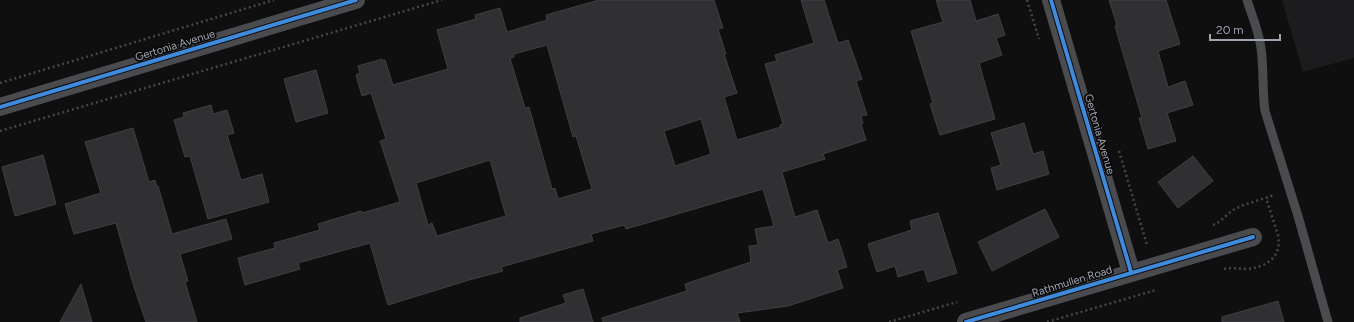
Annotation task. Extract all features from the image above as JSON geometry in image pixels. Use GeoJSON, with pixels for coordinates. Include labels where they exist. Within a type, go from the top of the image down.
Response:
{"type":"FeatureCollection","features":[{"type":"Feature","properties":{"kind":"street","name":"Gertonia Avenue"},"geometry":{"type":"LineString","coordinates":[[0,107],[356,0]]}},
{"type":"Feature","properties":{"kind":"street","name":"Gertonia Avenue"},"geometry":{"type":"LineString","coordinates":[[1051,0],[1131,272]]}},
{"type":"Feature","properties":{"kind":"street","name":"Rathmullen Road"},"geometry":{"type":"LineString","coordinates":[[966,322],[1253,237]]}},
{"type":"Feature","properties":{"kind":"lane"},"geometry":{"type":"LineString","coordinates":[[1247,0],[1259,36],[1265,111],[1290,189],[1328,322]]}},
{"type":"Feature","properties":{"kind":"path"},"geometry":{"type":"LineString","coordinates":[[0,83],[274,0]]}},
{"type":"Feature","properties":{"kind":"path"},"geometry":{"type":"LineString","coordinates":[[0,131],[442,0]]}},
{"type":"Feature","properties":{"kind":"path"},"geometry":{"type":"LineString","coordinates":[[1207,227],[1218,223],[1229,213],[1240,207],[1290,189]]}},
{"type":"Feature","properties":{"kind":"shaded area"},"geometry":{"type":"Polygon","coordinates":[[[1282,0],[1354,0],[1354,58],[1303,72],[1282,0]]]}},
{"type":"Feature","properties":{"kind":"building"},"geometry":{"type":"Polygon","coordinates":[[[599,0],[714,0],[723,28],[718,29],[726,54],[724,54],[737,93],[724,97],[737,140],[781,127],[780,125],[783,124],[765,64],[777,61],[775,55],[814,43],[801,0],[824,0],[838,43],[848,40],[862,79],[856,81],[867,115],[861,116],[863,123],[861,124],[866,140],[823,154],[825,159],[782,172],[795,217],[817,210],[828,243],[838,239],[847,267],[837,270],[843,288],[788,306],[737,313],[740,322],[603,322],[602,318],[687,291],[685,284],[751,262],[749,246],[758,245],[755,229],[774,226],[763,189],[626,229],[624,225],[591,234],[593,241],[501,267],[503,271],[388,305],[370,243],[298,263],[300,269],[245,285],[238,258],[275,248],[274,243],[320,230],[318,224],[361,211],[362,213],[400,202],[380,141],[386,139],[371,93],[362,96],[356,75],[360,73],[358,66],[382,59],[383,61],[385,60],[393,85],[448,69],[437,30],[476,19],[475,15],[500,8],[507,32],[547,20],[546,15],[599,0]],[[547,45],[514,54],[514,57],[510,58],[525,108],[529,107],[552,189],[555,188],[558,199],[592,189],[576,136],[573,137],[547,45]],[[701,119],[664,131],[675,166],[711,154],[701,119]],[[490,160],[416,183],[428,225],[432,223],[437,236],[506,216],[490,160]]]}},
{"type":"Feature","properties":{"kind":"building"},"geometry":{"type":"Polygon","coordinates":[[[936,0],[970,0],[976,21],[998,14],[1005,35],[996,38],[1002,55],[979,63],[995,119],[940,135],[930,104],[933,103],[911,31],[943,22],[936,0]]]}},
{"type":"Feature","properties":{"kind":"building"},"geometry":{"type":"Polygon","coordinates":[[[1109,0],[1166,0],[1180,44],[1158,51],[1168,87],[1185,81],[1193,105],[1167,113],[1176,141],[1148,149],[1139,118],[1142,118],[1115,26],[1117,25],[1109,0]]]}},
{"type":"Feature","properties":{"kind":"building"},"geometry":{"type":"Polygon","coordinates":[[[316,70],[328,113],[296,122],[284,79],[316,70]]]}},
{"type":"Feature","properties":{"kind":"building"},"geometry":{"type":"Polygon","coordinates":[[[211,105],[213,114],[227,110],[234,133],[227,135],[241,180],[262,174],[269,202],[208,219],[190,156],[185,157],[174,120],[184,117],[183,113],[211,105]]]}},
{"type":"Feature","properties":{"kind":"building"},"geometry":{"type":"Polygon","coordinates":[[[1024,123],[1033,154],[1043,151],[1049,174],[997,190],[991,168],[1001,165],[991,133],[1024,123]]]}},
{"type":"Feature","properties":{"kind":"building"},"geometry":{"type":"Polygon","coordinates":[[[133,128],[149,182],[155,180],[157,187],[158,186],[172,234],[226,219],[232,239],[180,254],[188,281],[185,282],[197,322],[146,322],[134,287],[116,223],[74,234],[65,204],[101,193],[85,142],[133,128]]]}},
{"type":"Feature","properties":{"kind":"building"},"geometry":{"type":"Polygon","coordinates":[[[43,155],[56,204],[15,216],[2,167],[43,155]]]}},
{"type":"Feature","properties":{"kind":"building"},"geometry":{"type":"Polygon","coordinates":[[[1193,156],[1213,181],[1178,208],[1158,182],[1193,156]]]}},
{"type":"Feature","properties":{"kind":"building"},"geometry":{"type":"Polygon","coordinates":[[[1045,209],[1059,237],[992,271],[978,242],[1045,209]]]}},
{"type":"Feature","properties":{"kind":"building"},"geometry":{"type":"Polygon","coordinates":[[[938,213],[957,273],[928,282],[924,269],[898,277],[895,266],[877,272],[868,244],[912,230],[910,221],[938,213]]]}},
{"type":"Feature","properties":{"kind":"building"},"geometry":{"type":"Polygon","coordinates":[[[81,284],[92,322],[60,322],[81,284]]]}},
{"type":"Feature","properties":{"kind":"building"},"geometry":{"type":"Polygon","coordinates":[[[583,289],[593,322],[520,322],[520,318],[566,303],[563,295],[583,289]]]}},
{"type":"Feature","properties":{"kind":"building"},"geometry":{"type":"Polygon","coordinates":[[[1278,301],[1284,322],[1222,322],[1222,317],[1278,301]]]}},
{"type":"Feature","properties":{"kind":"cycle path"},"geometry":{"type":"LineString","coordinates":[[0,107],[356,0]]}},
{"type":"Feature","properties":{"kind":"cycle path"},"geometry":{"type":"LineString","coordinates":[[1051,0],[1131,272]]}},
{"type":"Feature","properties":{"kind":"cycle path"},"geometry":{"type":"LineString","coordinates":[[966,322],[1253,237]]}}]}
